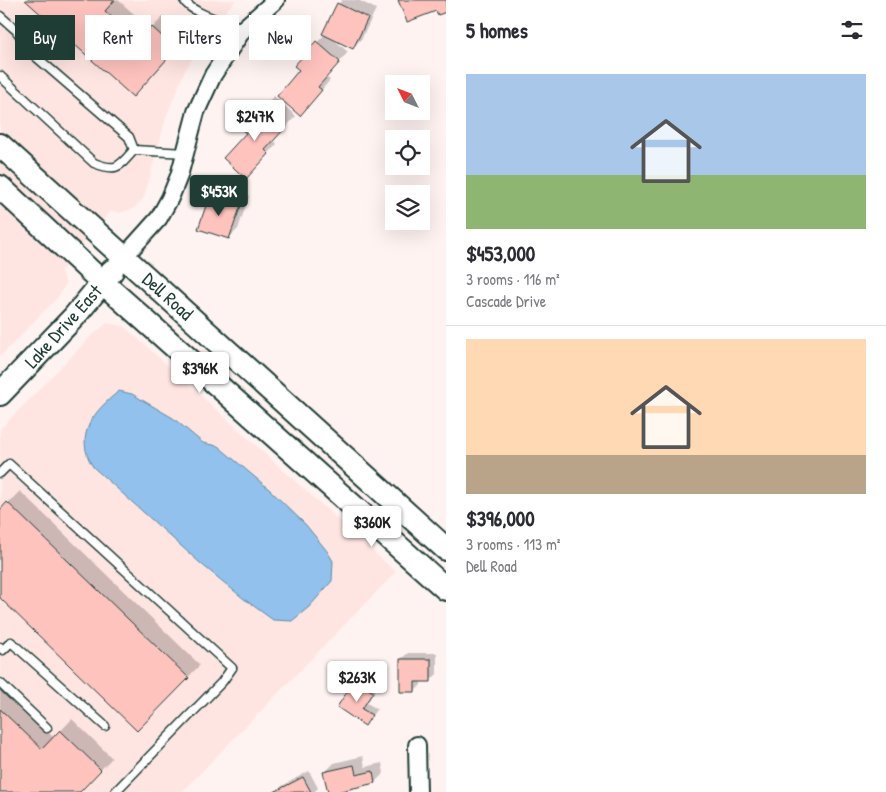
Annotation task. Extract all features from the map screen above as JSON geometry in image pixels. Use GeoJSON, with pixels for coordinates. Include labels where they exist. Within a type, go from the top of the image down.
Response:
{"type":"FeatureCollection","features":[{"type":"Feature","properties":{"kind":"main road","name":"Dell Road"},"geometry":{"type":"LineString","coordinates":[[0,146],[446,549]]}},
{"type":"Feature","properties":{"kind":"main road","name":"Dell Road"},"geometry":{"type":"LineString","coordinates":[[0,187],[102,282],[446,589]]}},
{"type":"Feature","properties":{"kind":"main road","name":"Lake Drive East"},"geometry":{"type":"LineString","coordinates":[[0,394],[74,317],[124,257]]}},
{"type":"Feature","properties":{"kind":"street"},"geometry":{"type":"LineString","coordinates":[[124,257],[159,218],[172,192],[186,153],[196,112],[214,75],[244,28],[276,0]]}},
{"type":"Feature","properties":{"kind":"street"},"geometry":{"type":"LineString","coordinates":[[417,746],[418,792]]}},
{"type":"Feature","properties":{"kind":"lane"},"geometry":{"type":"LineString","coordinates":[[184,0],[184,3],[198,12],[244,28]]}},
{"type":"Feature","properties":{"kind":"lane"},"geometry":{"type":"LineString","coordinates":[[0,16],[16,30],[34,55],[129,137],[134,150]]}},
{"type":"Feature","properties":{"kind":"lane"},"geometry":{"type":"LineString","coordinates":[[0,76],[94,163],[107,168],[120,166],[134,150]]}},
{"type":"Feature","properties":{"kind":"lane"},"geometry":{"type":"LineString","coordinates":[[134,150],[186,153]]}},
{"type":"Feature","properties":{"kind":"lane"},"geometry":{"type":"LineString","coordinates":[[0,474],[9,464],[232,668],[222,682],[115,792]]}},
{"type":"Feature","properties":{"kind":"lane"},"geometry":{"type":"LineString","coordinates":[[1,650],[11,642],[105,726]]}},
{"type":"Feature","properties":{"kind":"lane"},"geometry":{"type":"LineString","coordinates":[[0,683],[47,728]]}},
{"type":"Feature","properties":{"kind":"shaded area"},"geometry":{"type":"Polygon","coordinates":[[[0,0],[236,0],[222,15],[161,15],[161,60],[191,60],[167,115],[144,198],[133,209],[120,213],[111,211],[61,271],[66,284],[58,297],[0,357],[0,0]]]}},
{"type":"Feature","properties":{"kind":"shaded area"},"geometry":{"type":"Polygon","coordinates":[[[107,323],[124,326],[396,572],[182,792],[0,792],[0,429],[91,336],[107,323]]]}},
{"type":"Feature","properties":{"kind":"water"},"geometry":{"type":"Polygon","coordinates":[[[119,391],[132,394],[173,418],[203,443],[218,446],[269,489],[306,525],[327,551],[333,561],[332,581],[309,607],[292,621],[273,620],[244,599],[200,563],[93,467],[87,455],[85,444],[89,424],[102,407],[119,391]]]}},
{"type":"Feature","properties":{"kind":"building"},"geometry":{"type":"Polygon","coordinates":[[[25,0],[115,0],[105,11],[110,15],[85,15],[85,54],[75,45],[75,15],[42,15],[25,0]]]}},
{"type":"Feature","properties":{"kind":"building"},"geometry":{"type":"Polygon","coordinates":[[[398,0],[446,0],[446,12],[438,15],[436,11],[407,22],[398,0]]]}},
{"type":"Feature","properties":{"kind":"building"},"geometry":{"type":"Polygon","coordinates":[[[337,3],[368,18],[353,49],[322,34],[337,3]]]}},
{"type":"Feature","properties":{"kind":"building"},"geometry":{"type":"Polygon","coordinates":[[[152,27],[161,35],[161,60],[166,60],[133,97],[92,60],[151,60],[152,27]]]}},
{"type":"Feature","properties":{"kind":"building"},"geometry":{"type":"Polygon","coordinates":[[[316,41],[340,62],[318,87],[322,90],[300,116],[277,96],[299,70],[294,66],[299,60],[311,60],[311,47],[316,41]]]}},
{"type":"Feature","properties":{"kind":"building"},"geometry":{"type":"Polygon","coordinates":[[[264,104],[287,126],[265,150],[269,154],[246,179],[223,158],[246,133],[241,129],[264,104]]]}},
{"type":"Feature","properties":{"kind":"building"},"geometry":{"type":"Polygon","coordinates":[[[210,194],[241,205],[229,239],[198,229],[210,194]]]}},
{"type":"Feature","properties":{"kind":"building"},"geometry":{"type":"Polygon","coordinates":[[[7,502],[189,678],[137,731],[0,598],[0,510],[7,502]]]}},
{"type":"Feature","properties":{"kind":"building"},"geometry":{"type":"Polygon","coordinates":[[[400,659],[431,659],[431,682],[415,682],[415,692],[400,692],[400,659]]]}},
{"type":"Feature","properties":{"kind":"building"},"geometry":{"type":"Polygon","coordinates":[[[355,680],[373,692],[362,709],[372,715],[365,726],[337,707],[355,680]]]}},
{"type":"Feature","properties":{"kind":"building"},"geometry":{"type":"Polygon","coordinates":[[[0,709],[42,749],[60,730],[101,770],[80,792],[0,792],[0,709]]]}},
{"type":"Feature","properties":{"kind":"building"},"geometry":{"type":"Polygon","coordinates":[[[354,765],[356,775],[373,771],[375,783],[337,792],[328,792],[323,772],[354,765]]]}},
{"type":"Feature","properties":{"kind":"building"},"geometry":{"type":"Polygon","coordinates":[[[303,777],[311,792],[274,792],[303,777]]]}}]}
